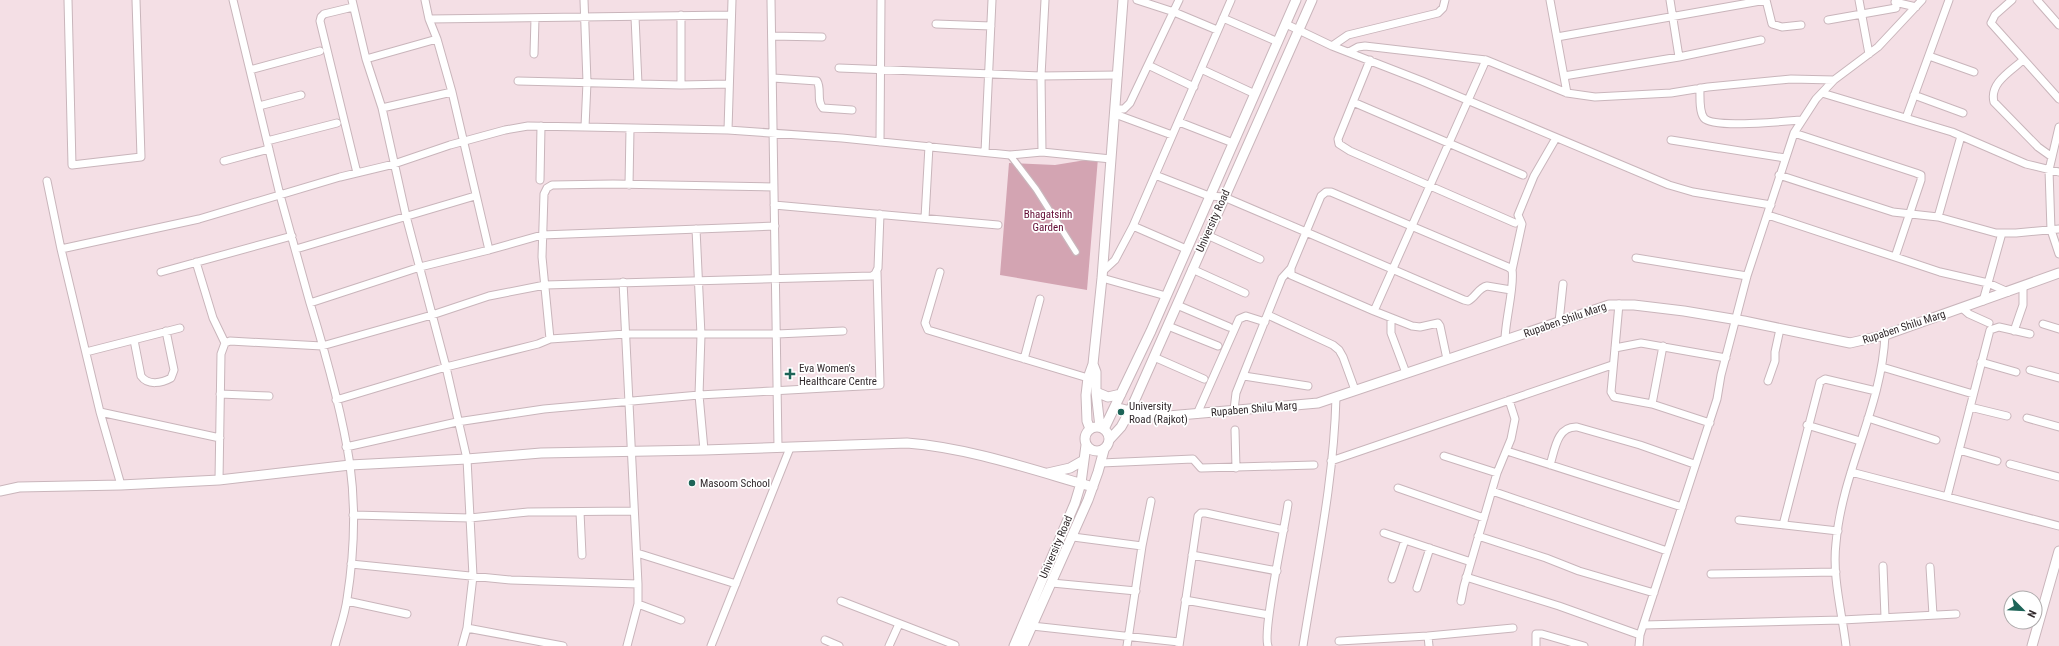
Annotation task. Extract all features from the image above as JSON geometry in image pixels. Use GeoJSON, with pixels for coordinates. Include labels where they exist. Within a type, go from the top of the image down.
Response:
{"type":"FeatureCollection","features":[{"type":"Feature","properties":{"kind":"street"},"geometry":{"type":"LineString","coordinates":[[68,0],[72,164],[141,157],[136,0]]}},
{"type":"Feature","properties":{"kind":"street"},"geometry":{"type":"LineString","coordinates":[[233,0],[280,195],[296,249],[336,400],[350,465],[353,516],[351,564],[347,601],[335,646]]}},
{"type":"Feature","properties":{"kind":"street"},"geometry":{"type":"LineString","coordinates":[[425,0],[429,19],[437,39],[452,92],[475,196],[489,250]]}},
{"type":"Feature","properties":{"kind":"street"},"geometry":{"type":"LineString","coordinates":[[584,0],[587,82],[585,127]]}},
{"type":"Feature","properties":{"kind":"street"},"geometry":{"type":"LineString","coordinates":[[728,130],[732,0]]}},
{"type":"Feature","properties":{"kind":"street"},"geometry":{"type":"LineString","coordinates":[[771,0],[778,447]]}},
{"type":"Feature","properties":{"kind":"street"},"geometry":{"type":"LineString","coordinates":[[880,142],[881,0]]}},
{"type":"Feature","properties":{"kind":"street"},"geometry":{"type":"LineString","coordinates":[[986,152],[992,0]]}},
{"type":"Feature","properties":{"kind":"street"},"geometry":{"type":"LineString","coordinates":[[1042,152],[1041,76],[1045,0]]}},
{"type":"Feature","properties":{"kind":"street"},"geometry":{"type":"LineString","coordinates":[[1093,364],[1096,372],[1096,392],[1102,428],[1110,439],[1104,450],[1096,452],[1086,445],[1085,437],[1090,429],[1086,409],[1088,378],[1093,364],[1102,275],[1112,159],[1122,0]]}},
{"type":"Feature","properties":{"kind":"street"},"geometry":{"type":"LineString","coordinates":[[1137,0],[1174,12],[1217,30]]}},
{"type":"Feature","properties":{"kind":"street"},"geometry":{"type":"LineString","coordinates":[[1115,112],[1124,109],[1130,103],[1179,0]]}},
{"type":"Feature","properties":{"kind":"street"},"geometry":{"type":"LineString","coordinates":[[1102,275],[1115,260],[1133,226],[1231,0]]}},
{"type":"Feature","properties":{"kind":"street","name":"University Road"},"geometry":{"type":"LineString","coordinates":[[1102,428],[1115,407],[1166,296],[1296,0]]}},
{"type":"Feature","properties":{"kind":"street","name":"University Road"},"geometry":{"type":"LineString","coordinates":[[1110,439],[1121,427],[1130,411],[1312,0]]}},
{"type":"Feature","properties":{"kind":"street"},"geometry":{"type":"LineString","coordinates":[[1332,46],[1348,35],[1438,14],[1444,8],[1448,0]]}},
{"type":"Feature","properties":{"kind":"street"},"geometry":{"type":"LineString","coordinates":[[1550,0],[1567,93]]}},
{"type":"Feature","properties":{"kind":"street"},"geometry":{"type":"LineString","coordinates":[[1670,0],[1679,57]]}},
{"type":"Feature","properties":{"kind":"street"},"geometry":{"type":"LineString","coordinates":[[1557,37],[1766,0],[1772,24],[1782,27],[1801,24]]}},
{"type":"Feature","properties":{"kind":"street"},"geometry":{"type":"LineString","coordinates":[[1859,0],[1869,54]]}},
{"type":"Feature","properties":{"kind":"street"},"geometry":{"type":"LineString","coordinates":[[1639,646],[1640,635],[1682,506],[1694,464],[1710,422],[1747,276],[1768,215],[1779,174],[1794,133],[1801,120],[1834,80],[1869,54],[1893,33],[1922,0]]}},
{"type":"Feature","properties":{"kind":"street"},"geometry":{"type":"LineString","coordinates":[[1906,118],[1949,0]]}},
{"type":"Feature","properties":{"kind":"street"},"geometry":{"type":"LineString","coordinates":[[2012,0],[1995,15],[1991,23],[2059,99]]}},
{"type":"Feature","properties":{"kind":"street"},"geometry":{"type":"LineString","coordinates":[[2037,0],[2059,25]]}},
{"type":"Feature","properties":{"kind":"street"},"geometry":{"type":"LineString","coordinates":[[358,173],[320,21],[324,14],[352,4],[366,59],[382,108],[406,216],[446,367],[457,422],[467,459],[473,576],[467,628],[462,646]]}},
{"type":"Feature","properties":{"kind":"street"},"geometry":{"type":"LineString","coordinates":[[1828,20],[1862,15],[1896,5],[1916,7]]}},
{"type":"Feature","properties":{"kind":"street"},"geometry":{"type":"LineString","coordinates":[[681,15],[681,85]]}},
{"type":"Feature","properties":{"kind":"street"},"geometry":{"type":"LineString","coordinates":[[429,19],[731,15]]}},
{"type":"Feature","properties":{"kind":"street"},"geometry":{"type":"LineString","coordinates":[[635,17],[638,84]]}},
{"type":"Feature","properties":{"kind":"street"},"geometry":{"type":"LineString","coordinates":[[534,54],[535,18]]}},
{"type":"Feature","properties":{"kind":"street"},"geometry":{"type":"LineString","coordinates":[[1223,18],[1278,42]]}},
{"type":"Feature","properties":{"kind":"street"},"geometry":{"type":"LineString","coordinates":[[936,24],[991,26]]}},
{"type":"Feature","properties":{"kind":"street"},"geometry":{"type":"LineString","coordinates":[[1286,24],[1332,46],[1370,60],[1669,185],[1693,192],[1771,205]]}},
{"type":"Feature","properties":{"kind":"street"},"geometry":{"type":"LineString","coordinates":[[772,36],[822,37]]}},
{"type":"Feature","properties":{"kind":"street"},"geometry":{"type":"LineString","coordinates":[[366,59],[437,39]]}},
{"type":"Feature","properties":{"kind":"street"},"geometry":{"type":"LineString","coordinates":[[1564,76],[1679,57],[1761,40]]}},
{"type":"Feature","properties":{"kind":"street"},"geometry":{"type":"LineString","coordinates":[[1349,52],[1365,46],[1486,60],[1567,93],[1595,97],[1641,96],[1700,88],[1791,79],[1834,80]]}},
{"type":"Feature","properties":{"kind":"street"},"geometry":{"type":"LineString","coordinates":[[250,70],[320,52]]}},
{"type":"Feature","properties":{"kind":"street"},"geometry":{"type":"LineString","coordinates":[[1928,56],[1974,72]]}},
{"type":"Feature","properties":{"kind":"street"},"geometry":{"type":"LineString","coordinates":[[1370,60],[1338,139],[1339,144],[1350,151],[1431,185],[1515,223]]}},
{"type":"Feature","properties":{"kind":"street"},"geometry":{"type":"LineString","coordinates":[[1374,311],[1410,227],[1431,185],[1486,60]]}},
{"type":"Feature","properties":{"kind":"street"},"geometry":{"type":"LineString","coordinates":[[2023,60],[1996,85],[1992,95],[1994,102],[2038,147],[2052,157]]}},
{"type":"Feature","properties":{"kind":"street"},"geometry":{"type":"LineString","coordinates":[[1148,65],[1194,87]]}},
{"type":"Feature","properties":{"kind":"street"},"geometry":{"type":"LineString","coordinates":[[839,68],[1041,76],[1118,75]]}},
{"type":"Feature","properties":{"kind":"street"},"geometry":{"type":"LineString","coordinates":[[1201,69],[1255,94]]}},
{"type":"Feature","properties":{"kind":"street"},"geometry":{"type":"LineString","coordinates":[[772,78],[817,81],[819,84],[820,105],[822,108],[852,110]]}},
{"type":"Feature","properties":{"kind":"street"},"geometry":{"type":"LineString","coordinates":[[518,81],[681,85],[729,84]]}},
{"type":"Feature","properties":{"kind":"street"},"geometry":{"type":"LineString","coordinates":[[1700,88],[1702,115],[1705,120],[1711,122],[1733,124],[1801,120]]}},
{"type":"Feature","properties":{"kind":"street"},"geometry":{"type":"LineString","coordinates":[[382,108],[452,92]]}},
{"type":"Feature","properties":{"kind":"street"},"geometry":{"type":"LineString","coordinates":[[1822,93],[1961,136],[2026,164],[2059,172]]}},
{"type":"Feature","properties":{"kind":"street"},"geometry":{"type":"LineString","coordinates":[[1914,95],[1964,113]]}},
{"type":"Feature","properties":{"kind":"street"},"geometry":{"type":"LineString","coordinates":[[259,106],[301,96]]}},
{"type":"Feature","properties":{"kind":"street"},"geometry":{"type":"LineString","coordinates":[[1353,102],[1523,175]]}},
{"type":"Feature","properties":{"kind":"street"},"geometry":{"type":"LineString","coordinates":[[1115,112],[1172,135]]}},
{"type":"Feature","properties":{"kind":"street"},"geometry":{"type":"LineString","coordinates":[[1179,122],[1233,143]]}},
{"type":"Feature","properties":{"kind":"street"},"geometry":{"type":"LineString","coordinates":[[267,141],[337,123]]}},
{"type":"Feature","properties":{"kind":"street"},"geometry":{"type":"LineString","coordinates":[[61,249],[199,219],[394,164],[505,130],[541,126],[728,130],[929,146],[1010,155],[1042,152],[1112,159]]}},
{"type":"Feature","properties":{"kind":"street"},"geometry":{"type":"LineString","coordinates":[[540,180],[541,126]]}},
{"type":"Feature","properties":{"kind":"street"},"geometry":{"type":"LineString","coordinates":[[2059,127],[2049,170],[2059,254]]}},
{"type":"Feature","properties":{"kind":"street"},"geometry":{"type":"LineString","coordinates":[[629,185],[630,129]]}},
{"type":"Feature","properties":{"kind":"street"},"geometry":{"type":"LineString","coordinates":[[1794,133],[1921,175],[1894,257]]}},
{"type":"Feature","properties":{"kind":"street"},"geometry":{"type":"LineString","coordinates":[[1938,217],[1961,136]]}},
{"type":"Feature","properties":{"kind":"street"},"geometry":{"type":"LineString","coordinates":[[1505,340],[1512,270],[1522,224],[1518,214],[1534,176],[1556,138]]}},
{"type":"Feature","properties":{"kind":"street"},"geometry":{"type":"LineString","coordinates":[[1671,140],[1785,158]]}},
{"type":"Feature","properties":{"kind":"street"},"geometry":{"type":"LineString","coordinates":[[925,218],[929,146]]}},
{"type":"Feature","properties":{"kind":"street"},"geometry":{"type":"LineString","coordinates":[[224,161],[269,149]]}},
{"type":"Feature","properties":{"kind":"street"},"geometry":{"type":"LineString","coordinates":[[1010,155],[1036,189],[1076,252]]}},
{"type":"Feature","properties":{"kind":"street"},"geometry":{"type":"LineString","coordinates":[[1779,174],[1893,212],[1909,215],[1938,217],[2002,233],[2055,230]]}},
{"type":"Feature","properties":{"kind":"street"},"geometry":{"type":"LineString","coordinates":[[1155,175],[1209,196],[1224,197],[1468,301],[1482,287],[1487,286],[1511,290]]}},
{"type":"Feature","properties":{"kind":"street"},"geometry":{"type":"LineString","coordinates":[[47,181],[61,249],[100,412],[121,485]]}},
{"type":"Feature","properties":{"kind":"street"},"geometry":{"type":"LineString","coordinates":[[550,339],[542,257],[544,194],[547,188],[552,185],[774,187]]}},
{"type":"Feature","properties":{"kind":"street"},"geometry":{"type":"LineString","coordinates":[[1234,410],[1236,393],[1267,319],[1282,278],[1291,268],[1321,196],[1326,192],[1331,192],[1512,270]]}},
{"type":"Feature","properties":{"kind":"street"},"geometry":{"type":"LineString","coordinates":[[296,249],[475,196]]}},
{"type":"Feature","properties":{"kind":"street"},"geometry":{"type":"LineString","coordinates":[[774,205],[998,225]]}},
{"type":"Feature","properties":{"kind":"street"},"geometry":{"type":"LineString","coordinates":[[346,447],[457,422],[544,409],[699,395],[777,392],[880,385],[877,272],[880,214]]}},
{"type":"Feature","properties":{"kind":"street"},"geometry":{"type":"LineString","coordinates":[[1768,215],[1940,272],[1988,283],[2008,292]]}},
{"type":"Feature","properties":{"kind":"street"},"geometry":{"type":"LineString","coordinates":[[310,303],[420,267],[542,235],[775,226]]}},
{"type":"Feature","properties":{"kind":"street"},"geometry":{"type":"LineString","coordinates":[[1133,226],[1186,249]]}},
{"type":"Feature","properties":{"kind":"street"},"geometry":{"type":"LineString","coordinates":[[696,229],[697,280],[701,335],[699,395],[704,450]]}},
{"type":"Feature","properties":{"kind":"street"},"geometry":{"type":"LineString","coordinates":[[1983,301],[2002,233]]}},
{"type":"Feature","properties":{"kind":"street"},"geometry":{"type":"LineString","coordinates":[[1207,235],[1260,259]]}},
{"type":"Feature","properties":{"kind":"street"},"geometry":{"type":"LineString","coordinates":[[161,272],[292,236]]}},
{"type":"Feature","properties":{"kind":"street"},"geometry":{"type":"LineString","coordinates":[[1636,258],[1747,276]]}},
{"type":"Feature","properties":{"kind":"street"},"geometry":{"type":"LineString","coordinates":[[196,262],[213,318],[225,343]]}},
{"type":"Feature","properties":{"kind":"street"},"geometry":{"type":"LineString","coordinates":[[1291,268],[1291,275],[1294,277],[1391,318],[1420,327],[1434,322],[1438,323],[1440,326],[1447,359]]}},
{"type":"Feature","properties":{"kind":"street"},"geometry":{"type":"LineString","coordinates":[[1192,269],[1245,293]]}},
{"type":"Feature","properties":{"kind":"street"},"geometry":{"type":"LineString","coordinates":[[225,343],[236,340],[322,346],[432,315],[490,296],[544,285],[869,276],[877,272]]}},
{"type":"Feature","properties":{"kind":"street"},"geometry":{"type":"LineString","coordinates":[[940,272],[925,323],[928,330],[1088,378]]}},
{"type":"Feature","properties":{"kind":"street","name":"Rupaben Shilu Marg"},"geometry":{"type":"LineString","coordinates":[[1115,407],[1130,411],[1168,416],[1318,403],[1609,305],[1619,304],[1658,307],[1735,320],[1850,343],[1885,335],[2059,273]]}},
{"type":"Feature","properties":{"kind":"street"},"geometry":{"type":"LineString","coordinates":[[1102,275],[1166,296]]}},
{"type":"Feature","properties":{"kind":"street"},"geometry":{"type":"LineString","coordinates":[[624,282],[630,452],[638,584],[638,604],[627,646]]}},
{"type":"Feature","properties":{"kind":"street"},"geometry":{"type":"LineString","coordinates":[[1559,322],[1563,284]]}},
{"type":"Feature","properties":{"kind":"street"},"geometry":{"type":"LineString","coordinates":[[2014,331],[2023,305],[2023,287]]}},
{"type":"Feature","properties":{"kind":"street"},"geometry":{"type":"LineString","coordinates":[[1024,358],[1040,299]]}},
{"type":"Feature","properties":{"kind":"street"},"geometry":{"type":"LineString","coordinates":[[1619,304],[1612,365],[1611,392],[1614,397],[1652,404],[1710,422]]}},
{"type":"Feature","properties":{"kind":"street"},"geometry":{"type":"LineString","coordinates":[[1177,305],[1229,327]]}},
{"type":"Feature","properties":{"kind":"street"},"geometry":{"type":"LineString","coordinates":[[1962,308],[1969,314],[1989,323]]}},
{"type":"Feature","properties":{"kind":"street"},"geometry":{"type":"LineString","coordinates":[[1197,414],[1239,319],[1246,316],[1267,319],[1326,342],[1339,350],[1355,390]]}},
{"type":"Feature","properties":{"kind":"street"},"geometry":{"type":"LineString","coordinates":[[1391,318],[1392,333],[1406,373]]}},
{"type":"Feature","properties":{"kind":"street"},"geometry":{"type":"LineString","coordinates":[[2043,324],[2059,329]]}},
{"type":"Feature","properties":{"kind":"street"},"geometry":{"type":"LineString","coordinates":[[1168,326],[1218,346]]}},
{"type":"Feature","properties":{"kind":"street"},"geometry":{"type":"LineString","coordinates":[[1947,497],[1990,330],[1999,327],[2030,334]]}},
{"type":"Feature","properties":{"kind":"street"},"geometry":{"type":"LineString","coordinates":[[86,352],[180,328]]}},
{"type":"Feature","properties":{"kind":"street"},"geometry":{"type":"LineString","coordinates":[[1768,381],[1775,361],[1775,352],[1780,329]]}},
{"type":"Feature","properties":{"kind":"street"},"geometry":{"type":"LineString","coordinates":[[336,400],[446,367],[538,344],[550,339],[626,334],[777,334],[843,331]]}},
{"type":"Feature","properties":{"kind":"street"},"geometry":{"type":"LineString","coordinates":[[134,340],[144,381],[149,383],[168,380],[171,378],[174,370],[166,332]]}},
{"type":"Feature","properties":{"kind":"street"},"geometry":{"type":"LineString","coordinates":[[1846,646],[1836,572],[1838,531],[1851,472],[1882,367],[1885,335]]}},
{"type":"Feature","properties":{"kind":"street"},"geometry":{"type":"LineString","coordinates":[[219,480],[220,354],[225,343]]}},
{"type":"Feature","properties":{"kind":"street"},"geometry":{"type":"LineString","coordinates":[[1615,348],[1642,343],[1726,358]]}},
{"type":"Feature","properties":{"kind":"street"},"geometry":{"type":"LineString","coordinates":[[1652,404],[1663,346]]}},
{"type":"Feature","properties":{"kind":"street"},"geometry":{"type":"LineString","coordinates":[[1154,357],[1204,379]]}},
{"type":"Feature","properties":{"kind":"street"},"geometry":{"type":"LineString","coordinates":[[1981,362],[2016,372]]}},
{"type":"Feature","properties":{"kind":"street"},"geometry":{"type":"LineString","coordinates":[[1331,461],[1612,365]]}},
{"type":"Feature","properties":{"kind":"street"},"geometry":{"type":"LineString","coordinates":[[1882,367],[1973,394]]}},
{"type":"Feature","properties":{"kind":"street"},"geometry":{"type":"LineString","coordinates":[[2030,370],[2059,378]]}},
{"type":"Feature","properties":{"kind":"street"},"geometry":{"type":"LineString","coordinates":[[1244,376],[1308,386]]}},
{"type":"Feature","properties":{"kind":"street"},"geometry":{"type":"LineString","coordinates":[[1783,525],[1816,389],[1820,382],[1825,379],[1876,391]]}},
{"type":"Feature","properties":{"kind":"street"},"geometry":{"type":"LineString","coordinates":[[1096,392],[1108,397],[1121,394]]}},
{"type":"Feature","properties":{"kind":"street"},"geometry":{"type":"LineString","coordinates":[[220,394],[269,396]]}},
{"type":"Feature","properties":{"kind":"street"},"geometry":{"type":"LineString","coordinates":[[1303,646],[1331,461],[1336,397]]}},
{"type":"Feature","properties":{"kind":"street"},"geometry":{"type":"LineString","coordinates":[[1461,600],[1470,562],[1497,473],[1507,451],[1515,419],[1509,400]]}},
{"type":"Feature","properties":{"kind":"street"},"geometry":{"type":"LineString","coordinates":[[1970,407],[2007,416]]}},
{"type":"Feature","properties":{"kind":"street"},"geometry":{"type":"LineString","coordinates":[[100,412],[220,438]]}},
{"type":"Feature","properties":{"kind":"street"},"geometry":{"type":"LineString","coordinates":[[1868,418],[1936,440]]}},
{"type":"Feature","properties":{"kind":"street"},"geometry":{"type":"LineString","coordinates":[[2027,418],[2059,427]]}},
{"type":"Feature","properties":{"kind":"street"},"geometry":{"type":"LineString","coordinates":[[1807,426],[1860,441]]}},
{"type":"Feature","properties":{"kind":"street"},"geometry":{"type":"LineString","coordinates":[[1550,466],[1562,431],[1569,427],[1577,427],[1640,445],[1694,464]]}},
{"type":"Feature","properties":{"kind":"street"},"geometry":{"type":"LineString","coordinates":[[1090,429],[1102,428]]}},
{"type":"Feature","properties":{"kind":"street"},"geometry":{"type":"LineString","coordinates":[[1235,430],[1236,468]]}},
{"type":"Feature","properties":{"kind":"street"},"geometry":{"type":"LineString","coordinates":[[0,491],[19,487],[121,485],[219,480],[350,465],[467,459],[540,453],[630,452],[778,447],[790,448],[907,443],[932,445],[959,450],[1093,487]]}},
{"type":"Feature","properties":{"kind":"street","name":"University Road"},"geometry":{"type":"LineString","coordinates":[[1014,646],[1075,503],[1081,483],[1086,445]]}},
{"type":"Feature","properties":{"kind":"street"},"geometry":{"type":"LineString","coordinates":[[711,646],[790,448]]}},
{"type":"Feature","properties":{"kind":"street","name":"University Road"},"geometry":{"type":"LineString","coordinates":[[1023,646],[1073,537],[1093,487],[1104,450]]}},
{"type":"Feature","properties":{"kind":"street"},"geometry":{"type":"LineString","coordinates":[[1959,450],[1997,461]]}},
{"type":"Feature","properties":{"kind":"street"},"geometry":{"type":"LineString","coordinates":[[1507,451],[1550,466],[1682,506]]}},
{"type":"Feature","properties":{"kind":"street"},"geometry":{"type":"LineString","coordinates":[[1444,456],[1497,473]]}},
{"type":"Feature","properties":{"kind":"street"},"geometry":{"type":"LineString","coordinates":[[1101,463],[1193,459],[1201,468],[1314,465]]}},
{"type":"Feature","properties":{"kind":"street"},"geometry":{"type":"LineString","coordinates":[[1045,474],[1070,468],[1084,460]]}},
{"type":"Feature","properties":{"kind":"street"},"geometry":{"type":"LineString","coordinates":[[2010,464],[2059,477]]}},
{"type":"Feature","properties":{"kind":"street"},"geometry":{"type":"LineString","coordinates":[[1851,472],[2059,526]]}},
{"type":"Feature","properties":{"kind":"street"},"geometry":{"type":"LineString","coordinates":[[1398,488],[1484,518]]}},
{"type":"Feature","properties":{"kind":"street"},"geometry":{"type":"LineString","coordinates":[[1492,491],[1667,551]]}},
{"type":"Feature","properties":{"kind":"street"},"geometry":{"type":"LineString","coordinates":[[1127,646],[1142,546],[1151,501]]}},
{"type":"Feature","properties":{"kind":"street"},"geometry":{"type":"LineString","coordinates":[[1268,646],[1266,640],[1269,615],[1288,504]]}},
{"type":"Feature","properties":{"kind":"street"},"geometry":{"type":"LineString","coordinates":[[353,516],[470,518],[528,512],[634,511]]}},
{"type":"Feature","properties":{"kind":"street"},"geometry":{"type":"LineString","coordinates":[[580,512],[582,555]]}},
{"type":"Feature","properties":{"kind":"street"},"geometry":{"type":"LineString","coordinates":[[1032,626],[1179,644],[1196,519],[1201,513],[1284,530]]}},
{"type":"Feature","properties":{"kind":"street"},"geometry":{"type":"LineString","coordinates":[[1739,520],[1838,531]]}},
{"type":"Feature","properties":{"kind":"street"},"geometry":{"type":"LineString","coordinates":[[1384,533],[1470,562]]}},
{"type":"Feature","properties":{"kind":"street"},"geometry":{"type":"LineString","coordinates":[[1478,536],[1546,558],[1579,571],[1654,594]]}},
{"type":"Feature","properties":{"kind":"street"},"geometry":{"type":"LineString","coordinates":[[1073,537],[1142,546]]}},
{"type":"Feature","properties":{"kind":"street"},"geometry":{"type":"LineString","coordinates":[[1392,578],[1404,540]]}},
{"type":"Feature","properties":{"kind":"street"},"geometry":{"type":"LineString","coordinates":[[1417,588],[1430,548]]}},
{"type":"Feature","properties":{"kind":"street"},"geometry":{"type":"LineString","coordinates":[[637,554],[736,584]]}},
{"type":"Feature","properties":{"kind":"street"},"geometry":{"type":"LineString","coordinates":[[1192,555],[1277,571]]}},
{"type":"Feature","properties":{"kind":"street"},"geometry":{"type":"LineString","coordinates":[[2032,646],[2058,556]]}},
{"type":"Feature","properties":{"kind":"street"},"geometry":{"type":"LineString","coordinates":[[351,564],[562,583],[638,584]]}},
{"type":"Feature","properties":{"kind":"street"},"geometry":{"type":"LineString","coordinates":[[1883,566],[1885,617]]}},
{"type":"Feature","properties":{"kind":"street"},"geometry":{"type":"LineString","coordinates":[[1930,567],[1934,615]]}},
{"type":"Feature","properties":{"kind":"street"},"geometry":{"type":"LineString","coordinates":[[1710,574],[1836,572]]}},
{"type":"Feature","properties":{"kind":"street"},"geometry":{"type":"LineString","coordinates":[[1466,577],[1559,606],[1640,635]]}},
{"type":"Feature","properties":{"kind":"street"},"geometry":{"type":"LineString","coordinates":[[1052,583],[1136,591]]}},
{"type":"Feature","properties":{"kind":"street"},"geometry":{"type":"LineString","coordinates":[[1185,600],[1269,615]]}},
{"type":"Feature","properties":{"kind":"street"},"geometry":{"type":"LineString","coordinates":[[347,601],[407,614]]}},
{"type":"Feature","properties":{"kind":"street"},"geometry":{"type":"LineString","coordinates":[[841,602],[955,645]]}},
{"type":"Feature","properties":{"kind":"street"},"geometry":{"type":"LineString","coordinates":[[638,604],[681,620]]}},
{"type":"Feature","properties":{"kind":"street"},"geometry":{"type":"LineString","coordinates":[[1644,625],[1842,620],[1956,614]]}},
{"type":"Feature","properties":{"kind":"street"},"geometry":{"type":"LineString","coordinates":[[889,646],[899,624]]}},
{"type":"Feature","properties":{"kind":"street"},"geometry":{"type":"LineString","coordinates":[[467,628],[563,646]]}},
{"type":"Feature","properties":{"kind":"street"},"geometry":{"type":"LineString","coordinates":[[1339,642],[1513,628]]}},
{"type":"Feature","properties":{"kind":"street"},"geometry":{"type":"LineString","coordinates":[[1536,646],[1536,634],[1542,634],[1584,646]]}},
{"type":"Feature","properties":{"kind":"street"},"geometry":{"type":"LineString","coordinates":[[1428,636],[1429,646]]}},
{"type":"Feature","properties":{"kind":"street"},"geometry":{"type":"LineString","coordinates":[[825,640],[839,646]]}},
{"type":"Feature","properties":{"kind":"green space","name":"Bhagatsinh Garden"},"geometry":{"type":"Polygon","coordinates":[[[1098,158],[1087,290],[1000,275],[1009,163],[1055,165],[1098,158]]]}},
{"type":"Feature","properties":{"kind":"place","name":"Eva Women's Healthcare Centre"},"geometry":{"type":"Point","coordinates":[790,374]}},
{"type":"Feature","properties":{"kind":"place","name":"University Road (Rajkot)"},"geometry":{"type":"Point","coordinates":[1121,412]}},
{"type":"Feature","properties":{"kind":"place","name":"Masoom School"},"geometry":{"type":"Point","coordinates":[692,483]}}]}
